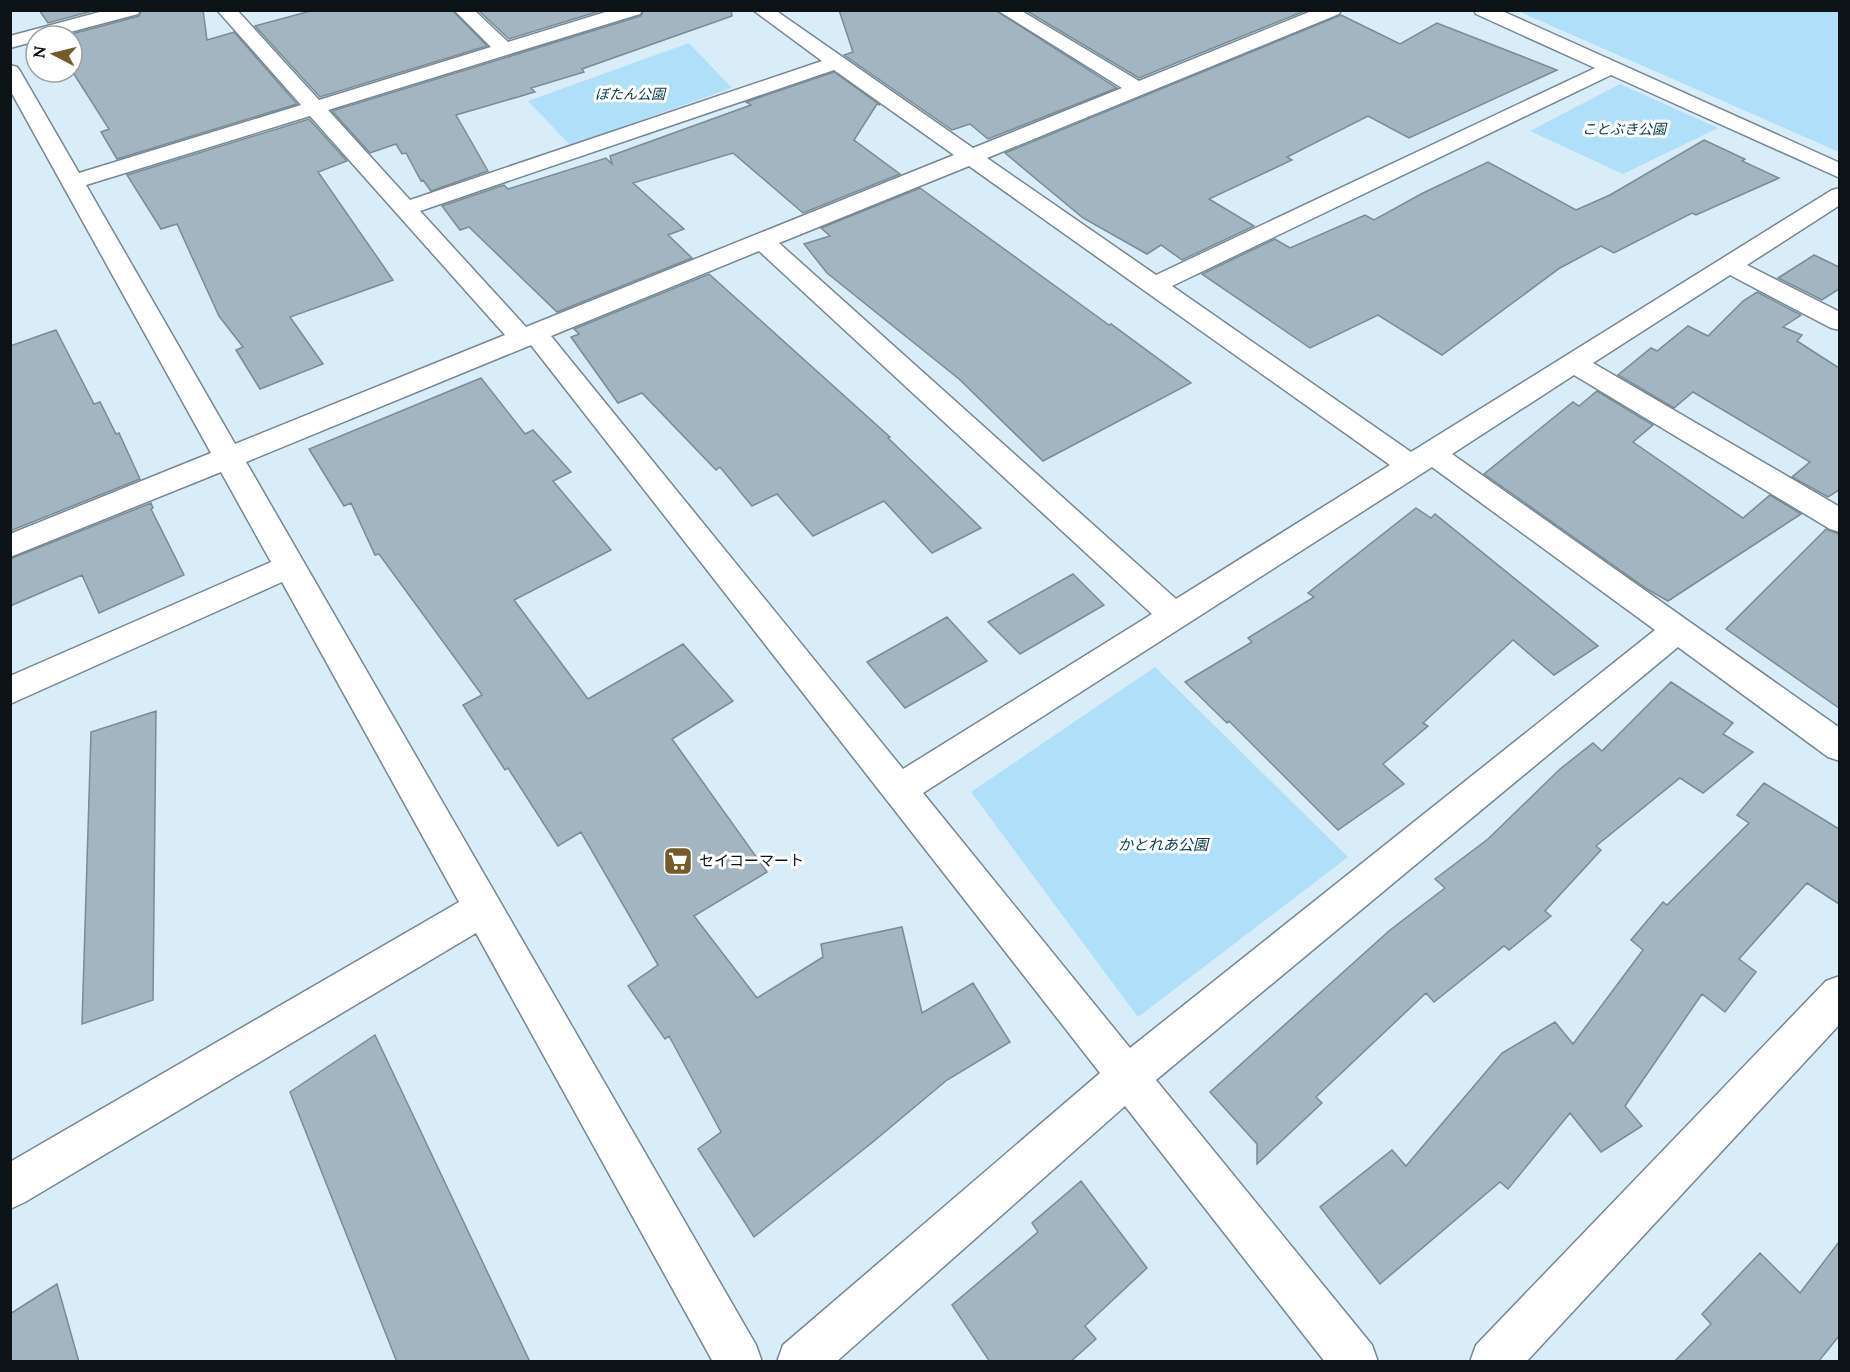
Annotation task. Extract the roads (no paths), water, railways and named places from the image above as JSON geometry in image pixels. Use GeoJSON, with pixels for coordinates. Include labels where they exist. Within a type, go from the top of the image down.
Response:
{"type":"FeatureCollection","features":[{"type":"Feature","properties":{"kind":"street"},"geometry":{"type":"LineString","coordinates":[[10,42],[131,10]]}},
{"type":"Feature","properties":{"kind":"street"},"geometry":{"type":"LineString","coordinates":[[226,10],[405,209],[528,336],[899,790],[1355,1362]]}},
{"type":"Feature","properties":{"kind":"street"},"geometry":{"type":"LineString","coordinates":[[463,10],[505,50]]}},
{"type":"Feature","properties":{"kind":"street"},"geometry":{"type":"LineString","coordinates":[[73,182],[633,10]]}},
{"type":"Feature","properties":{"kind":"street"},"geometry":{"type":"LineString","coordinates":[[762,10],[968,158],[1152,286],[1421,460],[1677,630],[1839,747]]}},
{"type":"Feature","properties":{"kind":"street"},"geometry":{"type":"LineString","coordinates":[[1006,10],[1138,89]]}},
{"type":"Feature","properties":{"kind":"street"},"geometry":{"type":"LineString","coordinates":[[10,546],[1332,10]]}},
{"type":"Feature","properties":{"kind":"street"},"geometry":{"type":"LineString","coordinates":[[1483,10],[1839,171]]}},
{"type":"Feature","properties":{"kind":"street"},"geometry":{"type":"LineString","coordinates":[[405,209],[835,63]]}},
{"type":"Feature","properties":{"kind":"street"},"geometry":{"type":"LineString","coordinates":[[1152,286],[1610,68]]}},
{"type":"Feature","properties":{"kind":"street"},"geometry":{"type":"LineString","coordinates":[[15,89],[73,182],[739,1362]]}},
{"type":"Feature","properties":{"kind":"street"},"geometry":{"type":"LineString","coordinates":[[899,790],[1839,195]]}},
{"type":"Feature","properties":{"kind":"street"},"geometry":{"type":"LineString","coordinates":[[762,242],[1174,616]]}},
{"type":"Feature","properties":{"kind":"street"},"geometry":{"type":"LineString","coordinates":[[1729,265],[1839,322]]}},
{"type":"Feature","properties":{"kind":"street"},"geometry":{"type":"LineString","coordinates":[[1573,363],[1839,521]]}},
{"type":"Feature","properties":{"kind":"street"},"geometry":{"type":"LineString","coordinates":[[10,691],[290,566]]}},
{"type":"Feature","properties":{"kind":"street"},"geometry":{"type":"LineString","coordinates":[[800,1362],[1128,1076],[1677,630]]}},
{"type":"Feature","properties":{"kind":"street"},"geometry":{"type":"LineString","coordinates":[[10,1187],[483,908]]}},
{"type":"Feature","properties":{"kind":"street"},"geometry":{"type":"LineString","coordinates":[[1493,1362],[1839,995]]}},
{"type":"Feature","properties":{"kind":"place","name":"セイコーマート"},"geometry":{"type":"Point","coordinates":[678,861]}},
{"type":"Feature","properties":{"kind":"park label","name":"ぼたん公園"},"geometry":{"type":"Point","coordinates":[630,94]}},
{"type":"Feature","properties":{"kind":"park label","name":"ことぶき公園"},"geometry":{"type":"Point","coordinates":[1624,129]}},
{"type":"Feature","properties":{"kind":"park label","name":"かとれあ公園"},"geometry":{"type":"Point","coordinates":[1163,845]}}]}
